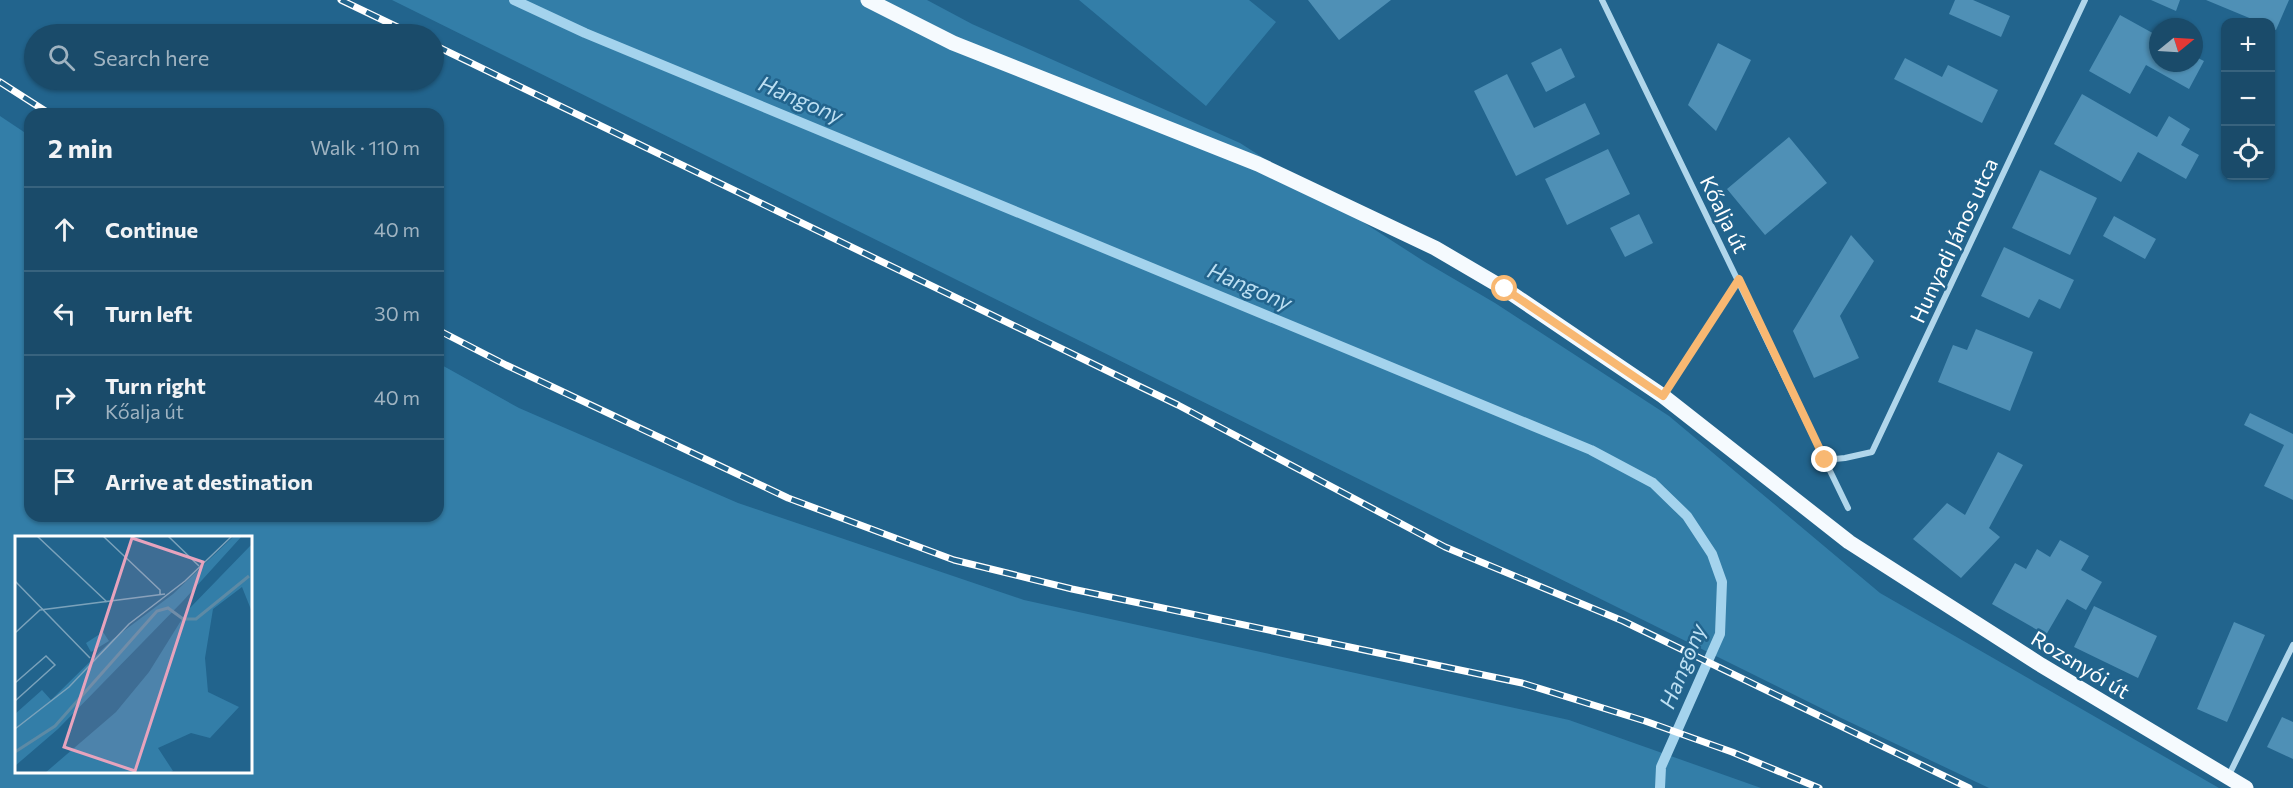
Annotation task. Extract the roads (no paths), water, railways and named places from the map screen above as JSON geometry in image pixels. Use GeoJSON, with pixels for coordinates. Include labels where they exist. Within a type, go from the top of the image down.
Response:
{"type":"FeatureCollection","features":[{"type":"Feature","properties":{"kind":"main road","name":"Rozsnyói út"},"geometry":{"type":"LineString","coordinates":[[868,0],[953,43],[1258,164],[1408,234],[1505,289],[1663,396],[1849,542],[2041,665],[2246,788]]}},
{"type":"Feature","properties":{"kind":"street","name":"Kőalja út"},"geometry":{"type":"LineString","coordinates":[[1602,0],[1848,508]]}},
{"type":"Feature","properties":{"kind":"street","name":"Hunyadi János utca"},"geometry":{"type":"LineString","coordinates":[[1825,460],[1872,452],[2085,0]]}},
{"type":"Feature","properties":{"kind":"street"},"geometry":{"type":"LineString","coordinates":[[1663,396],[1739,279]]}},
{"type":"Feature","properties":{"kind":"street"},"geometry":{"type":"LineString","coordinates":[[2228,777],[2293,645]]}},
{"type":"Feature","properties":{"kind":"waterway","name":"Hangony"},"geometry":{"type":"LineString","coordinates":[[514,0],[585,33],[1591,450],[1653,483],[1687,516],[1712,554],[1722,582],[1720,634],[1661,767],[1660,788]]}},
{"type":"Feature","properties":{"kind":"railway"},"geometry":{"type":"LineString","coordinates":[[341,0],[391,24]]}},
{"type":"Feature","properties":{"kind":"railway"},"geometry":{"type":"LineString","coordinates":[[444,50],[1178,405],[1445,547],[1623,621],[1969,788]]}},
{"type":"Feature","properties":{"kind":"railway"},"geometry":{"type":"LineString","coordinates":[[0,82],[41,108]]}},
{"type":"Feature","properties":{"kind":"railway"},"geometry":{"type":"LineString","coordinates":[[444,333],[506,365],[788,498],[954,560],[1072,589],[1522,683],[1645,721],[1732,752],[1819,788]]}}]}
